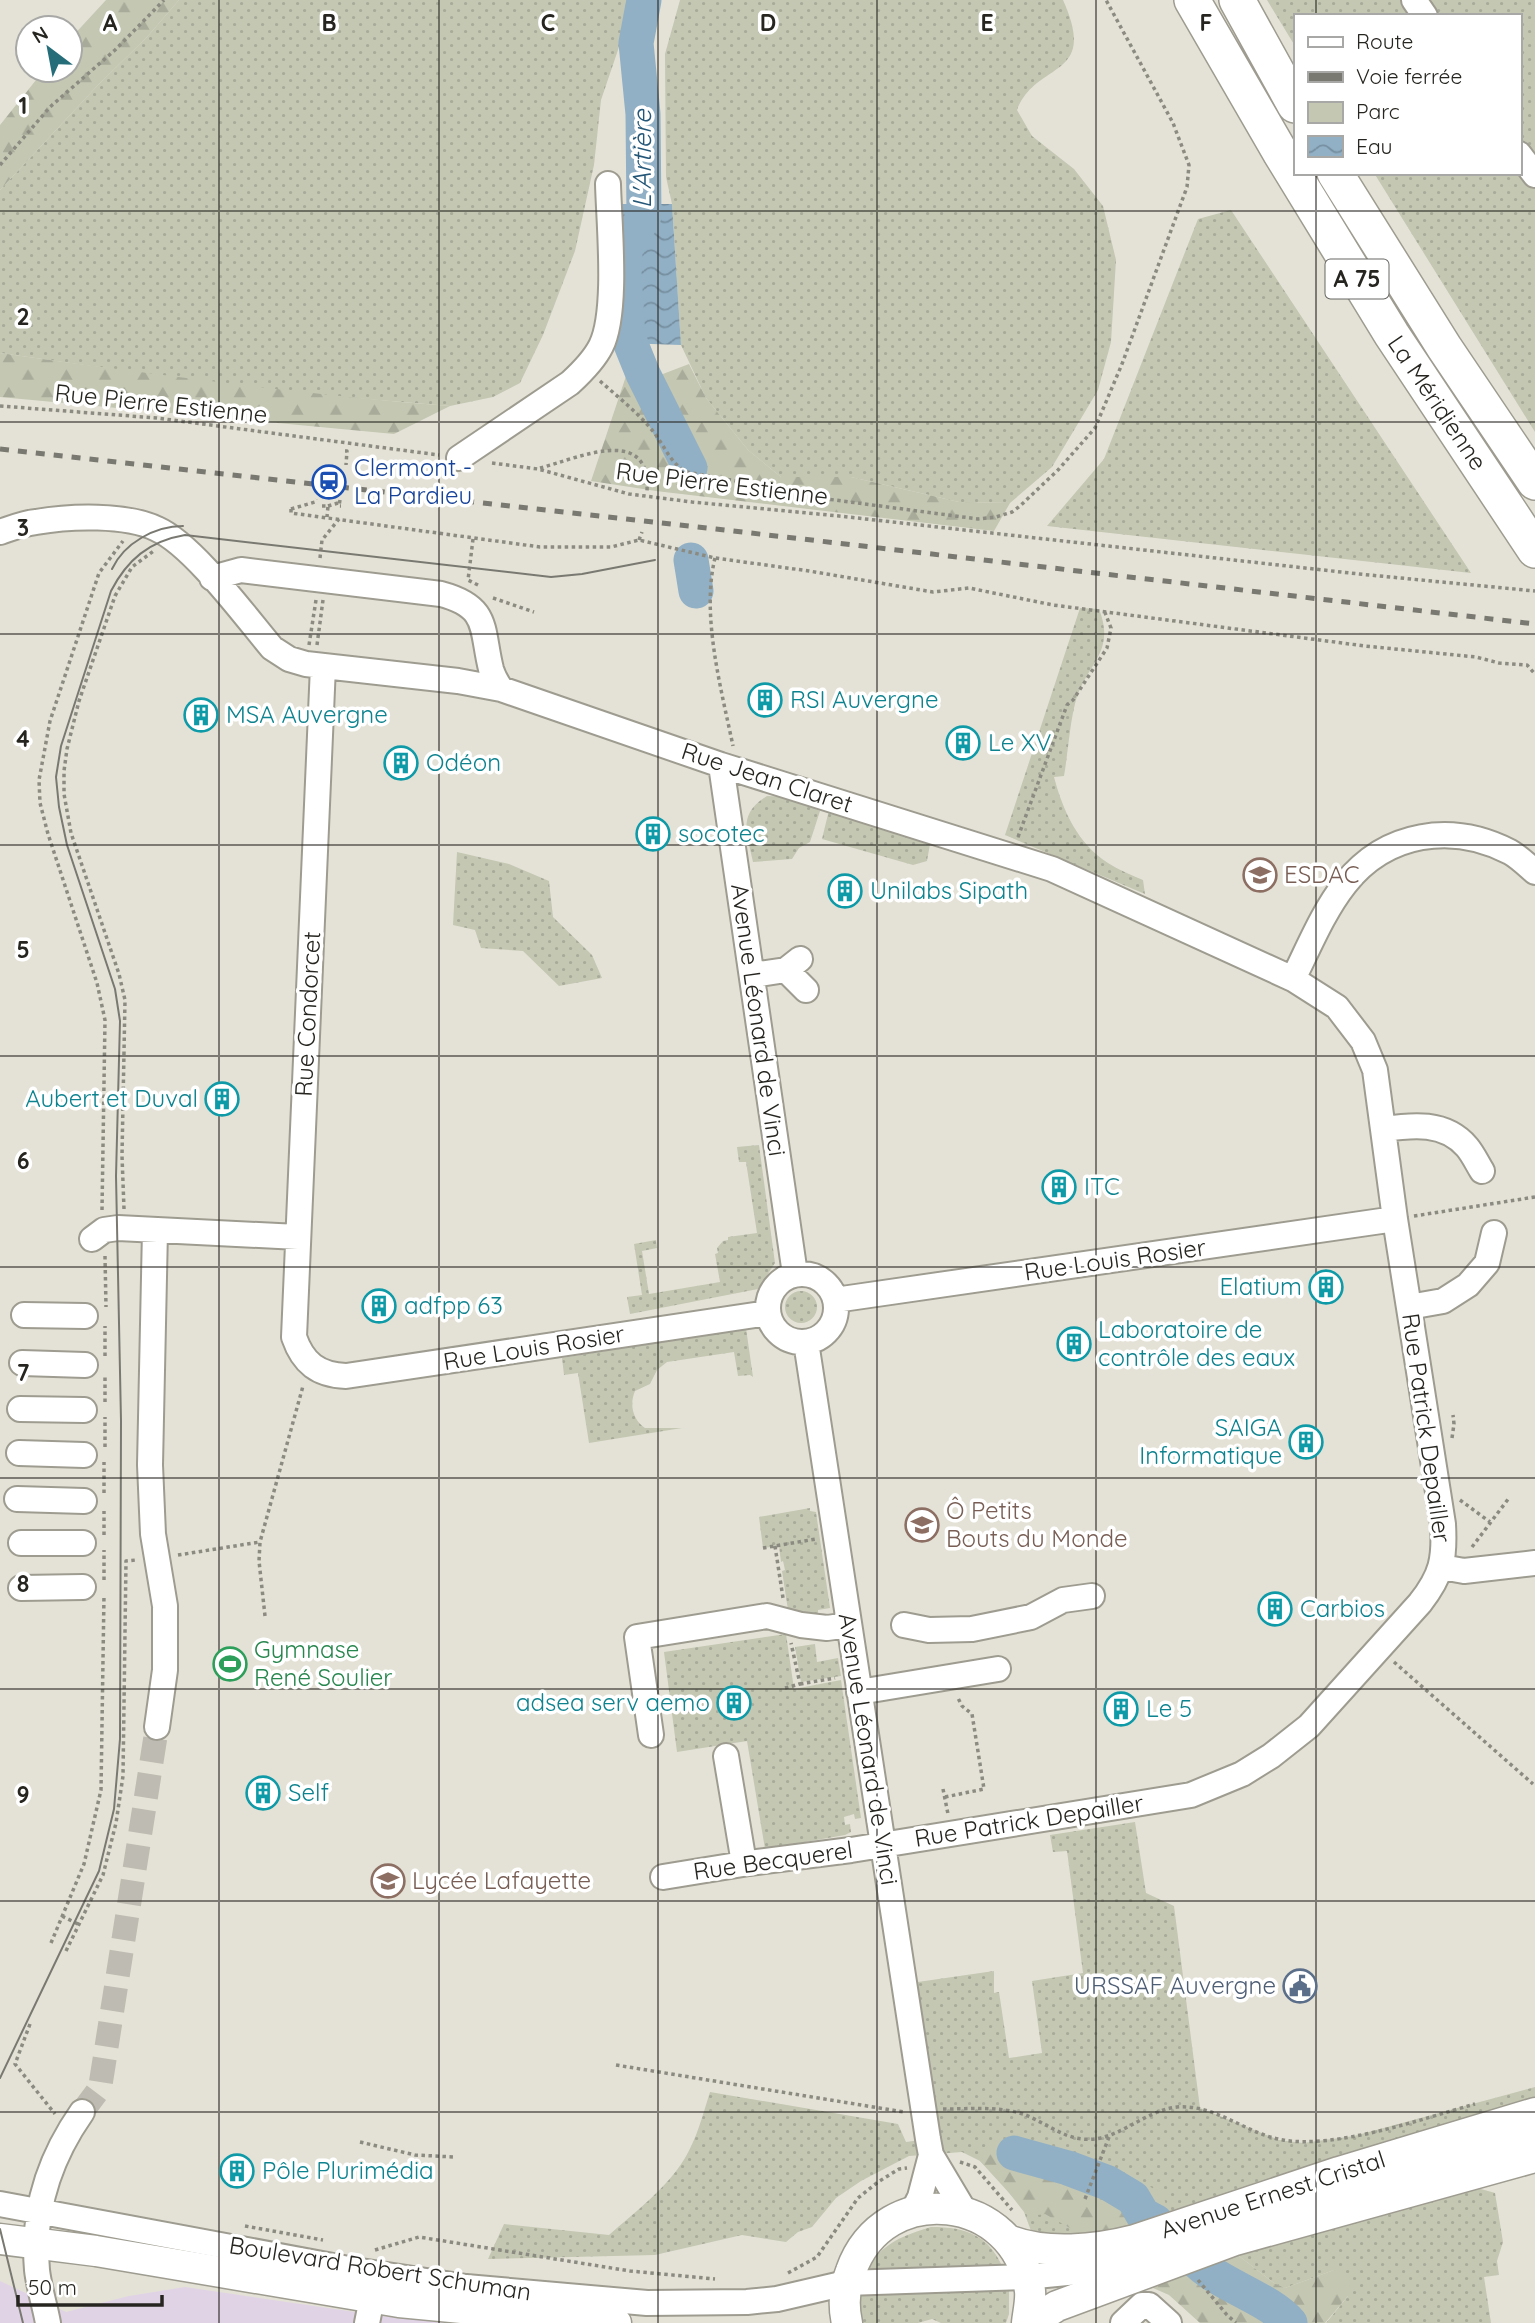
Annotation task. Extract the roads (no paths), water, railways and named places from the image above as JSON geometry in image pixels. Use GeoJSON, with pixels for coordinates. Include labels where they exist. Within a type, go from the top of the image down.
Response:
{"type":"FeatureCollection","features":[{"type":"Feature","properties":{"kind":"highway","name":"La Méridienne"},"geometry":{"type":"LineString","coordinates":[[1192,0],[1391,335],[1535,550]]}},
{"type":"Feature","properties":{"kind":"highway"},"geometry":{"type":"LineString","coordinates":[[1237,0],[1294,103]]}},
{"type":"Feature","properties":{"kind":"highway","name":"La Méridienne"},"geometry":{"type":"LineString","coordinates":[[1336,175],[1426,319],[1535,482]]}},
{"type":"Feature","properties":{"kind":"main road","name":"Avenue Ernest Cristal"},"geometry":{"type":"LineString","coordinates":[[1011,2226],[1028,2248],[1105,2248],[1339,2172],[1535,2113]]}},
{"type":"Feature","properties":{"kind":"main road","name":"Avenue Ernest Cristal"},"geometry":{"type":"LineString","coordinates":[[1028,2323],[1057,2306],[1235,2240],[1535,2157]]}},
{"type":"Feature","properties":{"kind":"main road"},"geometry":{"type":"LineString","coordinates":[[847,2323],[844,2297],[846,2283],[857,2254],[872,2235],[891,2220],[913,2211],[939,2208],[965,2212],[989,2223],[1011,2226],[1030,2292],[1028,2323]]}},
{"type":"Feature","properties":{"kind":"main road","name":"Boulevard Robert Schuman"},"geometry":{"type":"LineString","coordinates":[[0,2239],[36,2242],[370,2311],[597,2322]]}},
{"type":"Feature","properties":{"kind":"street"},"geometry":{"type":"LineString","coordinates":[[1521,157],[1535,175]]}},
{"type":"Feature","properties":{"kind":"street"},"geometry":{"type":"LineString","coordinates":[[459,458],[570,383],[586,369],[601,345],[608,325],[610,299],[608,184]]}},
{"type":"Feature","properties":{"kind":"street","name":"Rue Jean Claret"},"geometry":{"type":"LineString","coordinates":[[0,532],[34,522],[81,518],[137,522],[158,529],[177,543],[212,578],[272,648],[289,659],[323,666],[458,681],[501,690],[937,838],[1010,855],[1052,869],[1293,979],[1337,1007],[1363,1041],[1374,1070],[1395,1219]]}},
{"type":"Feature","properties":{"kind":"street"},"geometry":{"type":"LineString","coordinates":[[212,578],[241,570],[430,592],[459,598],[470,605],[484,630],[491,671],[501,690]]}},
{"type":"Feature","properties":{"kind":"street","name":"Rue Condorcet"},"geometry":{"type":"LineString","coordinates":[[308,1363],[299,1352],[294,1337],[323,666]]}},
{"type":"Feature","properties":{"kind":"street","name":"Avenue Léonard de Vinci"},"geometry":{"type":"LineString","coordinates":[[729,767],[752,975],[795,1274]]}},
{"type":"Feature","properties":{"kind":"street"},"geometry":{"type":"LineString","coordinates":[[1293,979],[1328,908],[1346,883],[1362,866],[1389,849],[1414,838],[1450,833],[1481,840],[1512,853],[1535,872]]}},
{"type":"Feature","properties":{"kind":"street"},"geometry":{"type":"LineString","coordinates":[[752,975],[793,965],[806,989]]}},
{"type":"Feature","properties":{"kind":"street"},"geometry":{"type":"LineString","coordinates":[[1383,1129],[1418,1124],[1444,1130],[1466,1145],[1482,1171]]}},
{"type":"Feature","properties":{"kind":"street","name":"Rue Louis Rosier"},"geometry":{"type":"LineString","coordinates":[[835,1300],[1395,1219]]}},
{"type":"Feature","properties":{"kind":"street","name":"Rue Patrick Depailler"},"geometry":{"type":"LineString","coordinates":[[883,1845],[1191,1795],[1242,1774],[1271,1756],[1309,1726],[1420,1603],[1434,1585],[1442,1567],[1443,1524],[1395,1219]]}},
{"type":"Feature","properties":{"kind":"street"},"geometry":{"type":"LineString","coordinates":[[92,1239],[104,1230],[125,1229],[298,1237]]}},
{"type":"Feature","properties":{"kind":"street"},"geometry":{"type":"LineString","coordinates":[[155,1230],[150,1465],[152,1524],[165,1606],[165,1670],[157,1727]]}},
{"type":"Feature","properties":{"kind":"street"},"geometry":{"type":"LineString","coordinates":[[1409,1307],[1443,1301],[1468,1285],[1487,1263],[1494,1233]]}},
{"type":"Feature","properties":{"kind":"street"},"geometry":{"type":"LineString","coordinates":[[795,1274],[820,1279],[830,1289],[835,1300],[836,1312],[826,1332],[806,1342],[793,1341],[781,1335],[772,1326],[768,1313],[768,1300],[774,1288],[783,1279],[795,1274]]}},
{"type":"Feature","properties":{"kind":"street","name":"Rue Louis Rosier"},"geometry":{"type":"LineString","coordinates":[[308,1363],[332,1376],[346,1376],[768,1313]]}},
{"type":"Feature","properties":{"kind":"street"},"geometry":{"type":"LineString","coordinates":[[24,1315],[85,1316]]}},
{"type":"Feature","properties":{"kind":"street","name":"Avenue Léonard de Vinci"},"geometry":{"type":"LineString","coordinates":[[806,1342],[932,2161],[965,2212]]}},
{"type":"Feature","properties":{"kind":"street"},"geometry":{"type":"LineString","coordinates":[[22,1363],[85,1365]]}},
{"type":"Feature","properties":{"kind":"street"},"geometry":{"type":"LineString","coordinates":[[20,1409],[84,1410]]}},
{"type":"Feature","properties":{"kind":"street"},"geometry":{"type":"LineString","coordinates":[[19,1454],[84,1455]]}},
{"type":"Feature","properties":{"kind":"street"},"geometry":{"type":"LineString","coordinates":[[17,1499],[84,1501]]}},
{"type":"Feature","properties":{"kind":"street"},"geometry":{"type":"LineString","coordinates":[[21,1543],[83,1543]]}},
{"type":"Feature","properties":{"kind":"street"},"geometry":{"type":"LineString","coordinates":[[1442,1567],[1464,1571],[1535,1563]]}},
{"type":"Feature","properties":{"kind":"street"},"geometry":{"type":"LineString","coordinates":[[21,1588],[83,1587]]}},
{"type":"Feature","properties":{"kind":"street"},"geometry":{"type":"LineString","coordinates":[[904,1625],[929,1630],[972,1629],[1031,1617],[1063,1600],[1092,1596]]}},
{"type":"Feature","properties":{"kind":"street"},"geometry":{"type":"LineString","coordinates":[[651,1735],[637,1637],[767,1616],[801,1625],[827,1628],[849,1625]]}},
{"type":"Feature","properties":{"kind":"street"},"geometry":{"type":"LineString","coordinates":[[858,1684],[953,1676],[998,1669]]}},
{"type":"Feature","properties":{"kind":"street"},"geometry":{"type":"LineString","coordinates":[[726,1756],[744,1864]]}},
{"type":"Feature","properties":{"kind":"street","name":"Rue Becquerel"},"geometry":{"type":"LineString","coordinates":[[663,1877],[883,1845]]}},
{"type":"Feature","properties":{"kind":"street"},"geometry":{"type":"LineString","coordinates":[[48,2323],[38,2275],[38,2211],[47,2178],[67,2134],[82,2112]]}},
{"type":"Feature","properties":{"kind":"street","name":"Avenue Ernest Cristal"},"geometry":{"type":"LineString","coordinates":[[846,2283],[1026,2277],[1098,2270],[1335,2189],[1535,2131]]}},
{"type":"Feature","properties":{"kind":"street","name":"Avenue Léonard de Vinci"},"geometry":{"type":"LineString","coordinates":[[913,2211],[932,2161]]}},
{"type":"Feature","properties":{"kind":"street","name":"Boulevard Robert Schuman"},"geometry":{"type":"LineString","coordinates":[[0,2204],[359,2259],[508,2292],[647,2303],[747,2302],[777,2299],[846,2283]]}},
{"type":"Feature","properties":{"kind":"street"},"geometry":{"type":"LineString","coordinates":[[359,2259],[370,2311]]}},
{"type":"Feature","properties":{"kind":"street"},"geometry":{"type":"LineString","coordinates":[[1123,2323],[1142,2305],[1149,2305],[1169,2323]]}},
{"type":"Feature","properties":{"kind":"water"},"geometry":{"type":"Polygon","coordinates":[[[615,204],[672,204],[681,345],[622,343],[615,204]]]}},
{"type":"Feature","properties":{"kind":"waterway","name":"L'Artière"},"geometry":{"type":"LineString","coordinates":[[644,0],[636,43],[643,114],[644,216],[625,250],[628,337],[643,374],[690,468]]}},
{"type":"Feature","properties":{"kind":"waterway","name":"L'Artière"},"geometry":{"type":"LineString","coordinates":[[691,560],[696,591]]}},
{"type":"Feature","properties":{"kind":"waterway","name":"L'Artière"},"geometry":{"type":"LineString","coordinates":[[1014,2153],[1068,2168],[1108,2183],[1133,2198],[1143,2215],[1156,2222]]}},
{"type":"Feature","properties":{"kind":"waterway","name":"L'Artière"},"geometry":{"type":"LineString","coordinates":[[1196,2261],[1219,2278],[1271,2307],[1290,2323]]}},
{"type":"Feature","properties":{"kind":"tunnel"},"geometry":{"type":"LineString","coordinates":[[82,2112],[100,2088],[157,1727]]}},
{"type":"Feature","properties":{"kind":"tram line"},"geometry":{"type":"LineString","coordinates":[[112,569],[124,551],[141,538],[162,529],[183,526]]}},
{"type":"Feature","properties":{"kind":"tram line"},"geometry":{"type":"LineString","coordinates":[[0,2078],[99,1871],[114,1809],[120,1739],[121,1421],[116,1176],[120,1021],[115,989],[67,845],[56,777],[61,746],[111,591],[124,570],[140,554],[160,542],[185,535],[551,577],[655,560]]}},
{"type":"Feature","properties":{"kind":"tram line"},"geometry":{"type":"LineString","coordinates":[[0,2229],[23,2323]]}},
{"type":"Feature","properties":{"kind":"railway"},"geometry":{"type":"LineString","coordinates":[[0,449],[1535,624]]}},
{"type":"Feature","properties":{"kind":"place","name":"Clermont - La Pardieu"},"geometry":{"type":"Point","coordinates":[329,482]}},
{"type":"Feature","properties":{"kind":"place","name":"RSI Auvergne"},"geometry":{"type":"Point","coordinates":[765,700]}},
{"type":"Feature","properties":{"kind":"place","name":"MSA Auvergne"},"geometry":{"type":"Point","coordinates":[201,715]}},
{"type":"Feature","properties":{"kind":"place","name":"Le XV"},"geometry":{"type":"Point","coordinates":[963,743]}},
{"type":"Feature","properties":{"kind":"place","name":"Odéon"},"geometry":{"type":"Point","coordinates":[401,763]}},
{"type":"Feature","properties":{"kind":"place","name":"socotec"},"geometry":{"type":"Point","coordinates":[653,834]}},
{"type":"Feature","properties":{"kind":"place","name":"ESDAC"},"geometry":{"type":"Point","coordinates":[1260,875]}},
{"type":"Feature","properties":{"kind":"place","name":"Unilabs Sipath"},"geometry":{"type":"Point","coordinates":[845,891]}},
{"type":"Feature","properties":{"kind":"place","name":"Aubert et Duval"},"geometry":{"type":"Point","coordinates":[222,1099]}},
{"type":"Feature","properties":{"kind":"place","name":"ITC"},"geometry":{"type":"Point","coordinates":[1059,1187]}},
{"type":"Feature","properties":{"kind":"place","name":"Elatium"},"geometry":{"type":"Point","coordinates":[1326,1287]}},
{"type":"Feature","properties":{"kind":"place","name":"adfpp 63"},"geometry":{"type":"Point","coordinates":[379,1306]}},
{"type":"Feature","properties":{"kind":"place","name":"Laboratoire de contrôle des eaux"},"geometry":{"type":"Point","coordinates":[1074,1344]}},
{"type":"Feature","properties":{"kind":"place","name":"SAIGA Informatique"},"geometry":{"type":"Point","coordinates":[1306,1442]}},
{"type":"Feature","properties":{"kind":"place","name":"Ô Petits Bouts du Monde"},"geometry":{"type":"Point","coordinates":[922,1525]}},
{"type":"Feature","properties":{"kind":"place","name":"Carbios"},"geometry":{"type":"Point","coordinates":[1275,1609]}},
{"type":"Feature","properties":{"kind":"place","name":"Gymnase René Soulier"},"geometry":{"type":"Point","coordinates":[230,1664]}},
{"type":"Feature","properties":{"kind":"place","name":"adsea serv aemo"},"geometry":{"type":"Point","coordinates":[734,1703]}},
{"type":"Feature","properties":{"kind":"place","name":"Le 5"},"geometry":{"type":"Point","coordinates":[1121,1709]}},
{"type":"Feature","properties":{"kind":"place","name":"Self"},"geometry":{"type":"Point","coordinates":[263,1793]}},
{"type":"Feature","properties":{"kind":"place","name":"Lycée Lafayette"},"geometry":{"type":"Point","coordinates":[388,1881]}},
{"type":"Feature","properties":{"kind":"place","name":"URSSAF Auvergne"},"geometry":{"type":"Point","coordinates":[1300,1986]}},
{"type":"Feature","properties":{"kind":"place","name":"Pôle Plurimédia"},"geometry":{"type":"Point","coordinates":[237,2171]}}]}
